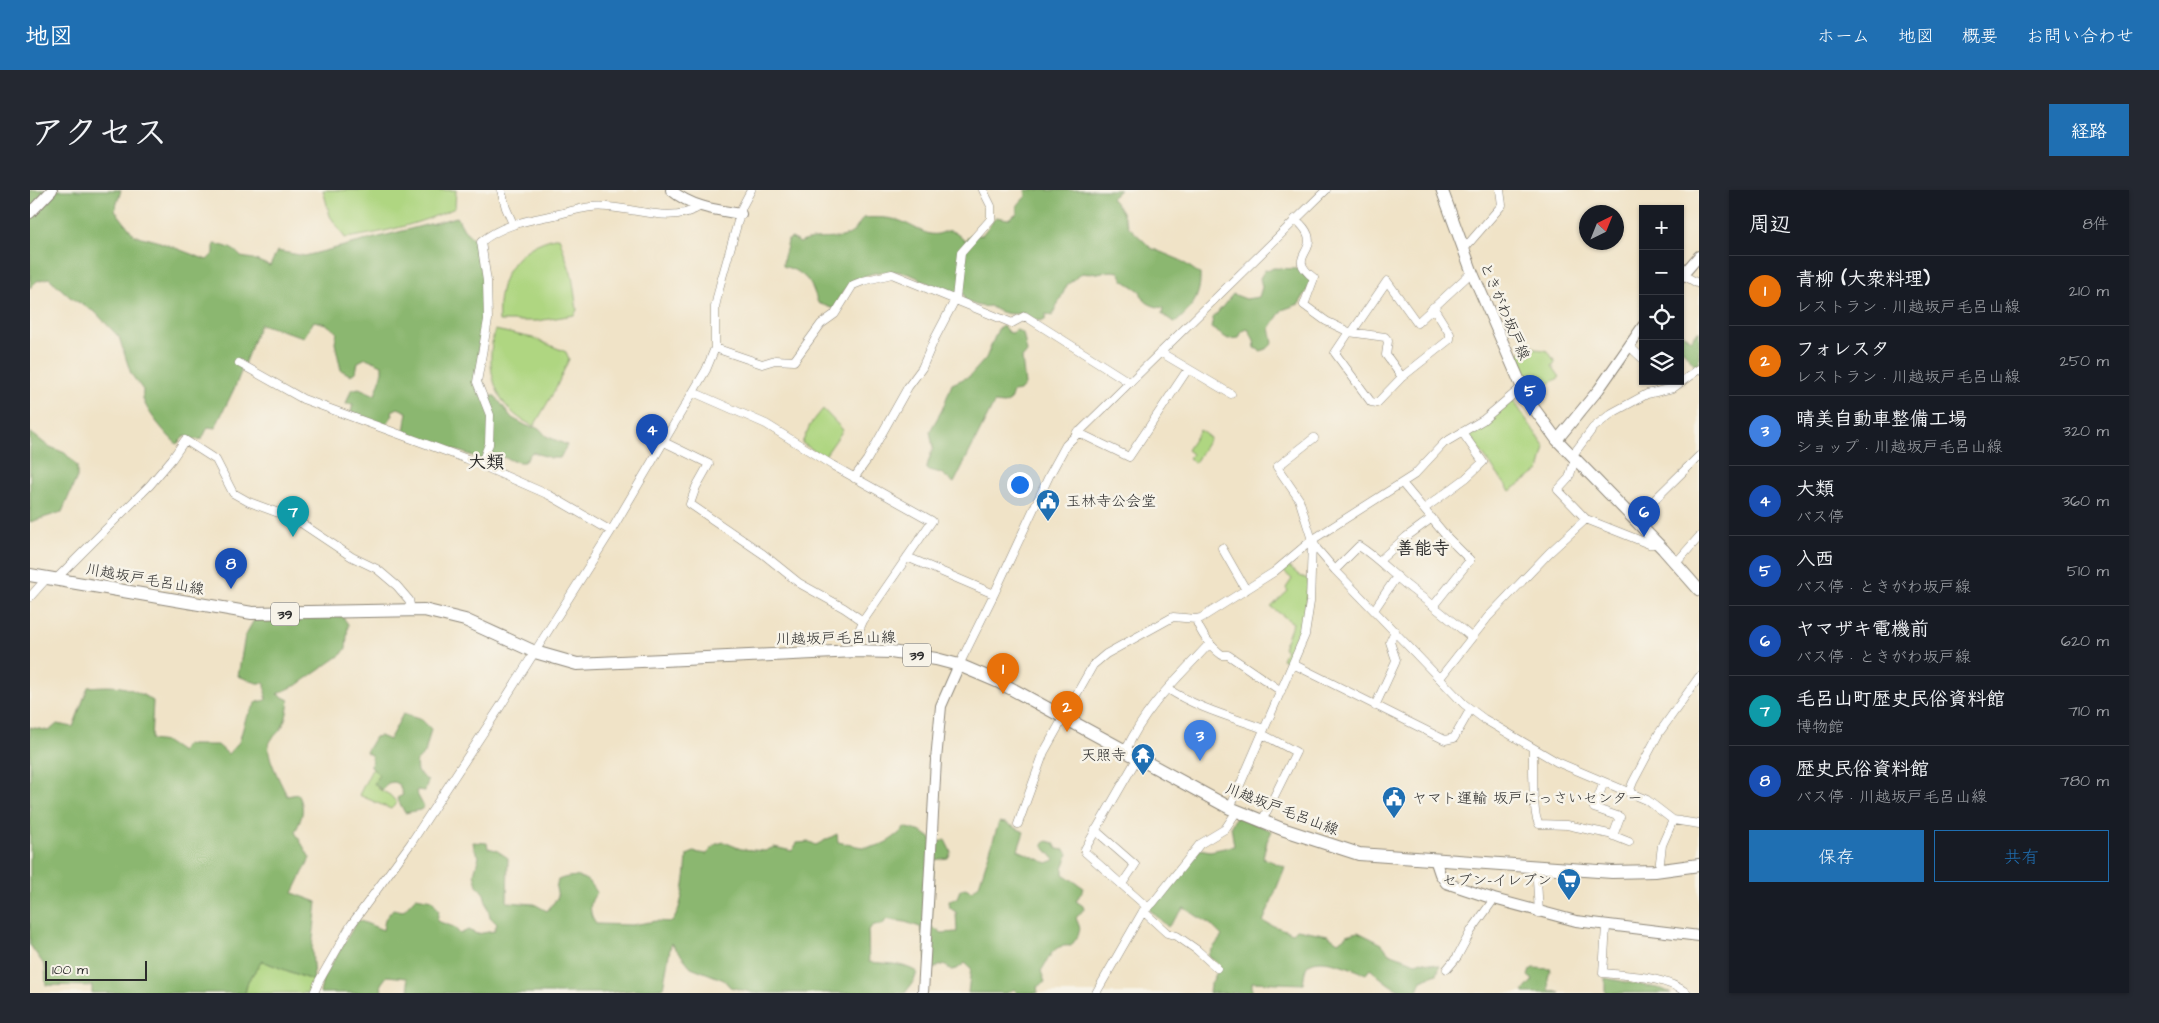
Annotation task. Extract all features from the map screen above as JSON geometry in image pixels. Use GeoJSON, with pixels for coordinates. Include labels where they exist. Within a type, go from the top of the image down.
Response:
{"type":"FeatureCollection","features":[{"type":"Feature","properties":{"kind":"main road","name":"ときがわ坂戸線"},"geometry":{"type":"LineString","coordinates":[[1442,190],[1472,272],[1522,387],[1533,407],[1573,458],[1635,519],[1699,590]]}},
{"type":"Feature","properties":{"kind":"main road","name":"川越坂戸毛呂山線"},"geometry":{"type":"LineString","coordinates":[[30,575],[252,613],[411,610],[442,614],[465,620],[535,652],[559,660],[584,664],[856,651],[908,654],[959,665],[998,682],[1233,809],[1262,821],[1363,855],[1436,858],[1612,872],[1659,870],[1699,865]]}},
{"type":"Feature","properties":{"kind":"street"},"geometry":{"type":"LineString","coordinates":[[30,213],[52,190]]}},
{"type":"Feature","properties":{"kind":"street"},"geometry":{"type":"LineString","coordinates":[[501,190],[513,224]]}},
{"type":"Feature","properties":{"kind":"street"},"geometry":{"type":"LineString","coordinates":[[671,190],[688,201],[701,206],[741,214]]}},
{"type":"Feature","properties":{"kind":"street"},"geometry":{"type":"LineString","coordinates":[[314,993],[351,925],[402,856],[612,532],[709,364],[715,348],[715,307],[741,214],[750,190]]}},
{"type":"Feature","properties":{"kind":"street"},"geometry":{"type":"LineString","coordinates":[[854,478],[867,460],[904,392],[922,368],[956,298],[961,253],[991,219],[991,206],[984,190]]}},
{"type":"Feature","properties":{"kind":"street"},"geometry":{"type":"LineString","coordinates":[[923,993],[934,778],[941,706],[1060,453],[1077,432],[1326,190]]}},
{"type":"Feature","properties":{"kind":"street"},"geometry":{"type":"LineString","coordinates":[[1463,250],[1502,205],[1500,190]]}},
{"type":"Feature","properties":{"kind":"street"},"geometry":{"type":"LineString","coordinates":[[480,464],[488,444],[490,415],[477,382],[488,320],[487,281],[481,242],[513,224],[599,206],[642,213],[666,214],[691,212],[701,206]]}},
{"type":"Feature","properties":{"kind":"street"},"geometry":{"type":"LineString","coordinates":[[1295,219],[1308,235],[1309,242],[1302,258],[1302,266],[1314,278],[1304,305],[1326,321],[1351,332],[1381,336],[1387,339],[1386,355],[1402,377]]}},
{"type":"Feature","properties":{"kind":"street"},"geometry":{"type":"LineString","coordinates":[[1684,275],[1699,256]]}},
{"type":"Feature","properties":{"kind":"street"},"geometry":{"type":"LineString","coordinates":[[1433,307],[1450,334],[1450,339],[1402,377],[1377,403],[1371,402],[1335,353],[1387,281],[1417,323],[1433,307],[1472,272]]}},
{"type":"Feature","properties":{"kind":"street"},"geometry":{"type":"LineString","coordinates":[[715,348],[762,364],[775,360],[794,361],[821,324],[835,314],[853,285],[892,274],[1012,323],[1025,316],[1129,382]]}},
{"type":"Feature","properties":{"kind":"street"},"geometry":{"type":"LineString","coordinates":[[1684,278],[1699,284]]}},
{"type":"Feature","properties":{"kind":"street"},"geometry":{"type":"LineString","coordinates":[[1557,440],[1599,389],[1639,332]]}},
{"type":"Feature","properties":{"kind":"street"},"geometry":{"type":"LineString","coordinates":[[1629,346],[1639,355]]}},
{"type":"Feature","properties":{"kind":"street"},"geometry":{"type":"LineString","coordinates":[[1160,352],[1231,394]]}},
{"type":"Feature","properties":{"kind":"street"},"geometry":{"type":"LineString","coordinates":[[239,363],[303,399],[480,464],[549,495],[612,532]]}},
{"type":"Feature","properties":{"kind":"street"},"geometry":{"type":"LineString","coordinates":[[1077,432],[1129,457],[1188,368]]}},
{"type":"Feature","properties":{"kind":"street"},"geometry":{"type":"LineString","coordinates":[[1658,544],[1649,544],[1586,519],[1558,490],[1569,478],[1573,458],[1593,428],[1612,413],[1646,394],[1673,388],[1699,369]]}},
{"type":"Feature","properties":{"kind":"street"},"geometry":{"type":"LineString","coordinates":[[1670,385],[1673,388]]}},
{"type":"Feature","properties":{"kind":"street"},"geometry":{"type":"LineString","coordinates":[[1018,824],[1041,759],[1087,674],[1099,659],[1173,617],[1196,619],[1274,572],[1312,540],[1414,475],[1444,443],[1483,420],[1522,387]]}},
{"type":"Feature","properties":{"kind":"street"},"geometry":{"type":"LineString","coordinates":[[693,392],[766,424],[854,478],[932,521],[863,621],[857,635],[856,651]]}},
{"type":"Feature","properties":{"kind":"street"},"geometry":{"type":"LineString","coordinates":[[1424,509],[1466,478],[1483,462],[1462,432]]}},
{"type":"Feature","properties":{"kind":"street"},"geometry":{"type":"LineString","coordinates":[[1314,438],[1277,467],[1299,500],[1317,550],[1470,710],[1557,762],[1647,800],[1673,820],[1699,824]]}},
{"type":"Feature","properties":{"kind":"street"},"geometry":{"type":"LineString","coordinates":[[30,597],[150,484],[172,459],[185,440],[216,460],[234,493],[249,502],[295,519],[352,557],[377,569],[397,586],[409,600],[411,610]]}},
{"type":"Feature","properties":{"kind":"street"},"geometry":{"type":"LineString","coordinates":[[664,442],[709,464],[696,487],[690,504],[763,554],[800,583],[863,621]]}},
{"type":"Feature","properties":{"kind":"street"},"geometry":{"type":"LineString","coordinates":[[1635,519],[1699,456]]}},
{"type":"Feature","properties":{"kind":"street"},"geometry":{"type":"LineString","coordinates":[[1402,483],[1470,560],[1434,605]]}},
{"type":"Feature","properties":{"kind":"street"},"geometry":{"type":"LineString","coordinates":[[1380,560],[1406,537],[1432,518]]}},
{"type":"Feature","properties":{"kind":"street"},"geometry":{"type":"LineString","coordinates":[[1440,678],[1471,637],[1542,560],[1586,519]]}},
{"type":"Feature","properties":{"kind":"street"},"geometry":{"type":"LineString","coordinates":[[1676,563],[1699,537]]}},
{"type":"Feature","properties":{"kind":"street"},"geometry":{"type":"LineString","coordinates":[[1096,993],[1145,909],[1153,903],[1200,844],[1226,830],[1263,731],[1293,664],[1308,624],[1312,540]]}},
{"type":"Feature","properties":{"kind":"street"},"geometry":{"type":"LineString","coordinates":[[1336,570],[1359,546],[1380,560],[1471,637]]}},
{"type":"Feature","properties":{"kind":"street"},"geometry":{"type":"LineString","coordinates":[[1222,548],[1246,590]]}},
{"type":"Feature","properties":{"kind":"street"},"geometry":{"type":"LineString","coordinates":[[907,557],[994,594]]}},
{"type":"Feature","properties":{"kind":"street"},"geometry":{"type":"LineString","coordinates":[[1374,610],[1397,576]]}},
{"type":"Feature","properties":{"kind":"street"},"geometry":{"type":"LineString","coordinates":[[1196,619],[1198,626],[1210,643],[1222,655],[1228,655],[1281,691]]}},
{"type":"Feature","properties":{"kind":"street"},"geometry":{"type":"LineString","coordinates":[[1375,706],[1396,660],[1390,642],[1395,631]]}},
{"type":"Feature","properties":{"kind":"street"},"geometry":{"type":"LineString","coordinates":[[1126,750],[1142,719],[1159,696],[1210,643]]}},
{"type":"Feature","properties":{"kind":"street"},"geometry":{"type":"LineString","coordinates":[[1293,664],[1446,740],[1454,738],[1470,710]]}},
{"type":"Feature","properties":{"kind":"street"},"geometry":{"type":"LineString","coordinates":[[1629,792],[1660,733],[1699,677]]}},
{"type":"Feature","properties":{"kind":"street"},"geometry":{"type":"LineString","coordinates":[[1168,688],[1183,699],[1204,706],[1218,715],[1263,731],[1296,752],[1262,821]]}},
{"type":"Feature","properties":{"kind":"street"},"geometry":{"type":"LineString","coordinates":[[1533,749],[1536,820],[1539,824],[1568,825],[1614,836],[1629,842]]}},
{"type":"Feature","properties":{"kind":"street"},"geometry":{"type":"LineString","coordinates":[[1138,757],[1084,849],[1085,852],[1122,884],[1167,933],[1177,936],[1190,947],[1197,950],[1217,968]]}},
{"type":"Feature","properties":{"kind":"street"},"geometry":{"type":"LineString","coordinates":[[1604,782],[1594,808],[1620,818],[1614,836]]}},
{"type":"Feature","properties":{"kind":"street"},"geometry":{"type":"LineString","coordinates":[[1659,870],[1662,845],[1673,820]]}},
{"type":"Feature","properties":{"kind":"street"},"geometry":{"type":"LineString","coordinates":[[1095,830],[1135,866],[1122,884]]}},
{"type":"Feature","properties":{"kind":"street"},"geometry":{"type":"LineString","coordinates":[[1436,858],[1440,874],[1446,882],[1494,900],[1539,913],[1606,926],[1699,936]]}},
{"type":"Feature","properties":{"kind":"street"},"geometry":{"type":"LineString","coordinates":[[1531,866],[1536,880],[1539,913]]}},
{"type":"Feature","properties":{"kind":"street"},"geometry":{"type":"LineString","coordinates":[[1447,969],[1457,957],[1471,931],[1494,900]]}},
{"type":"Feature","properties":{"kind":"street"},"geometry":{"type":"LineString","coordinates":[[1606,926],[1603,973],[1661,981],[1687,993]]}},
{"type":"Feature","properties":{"kind":"green space"},"geometry":{"type":"Polygon","coordinates":[[[30,190],[121,190],[115,210],[134,235],[157,241],[207,260],[214,253],[214,244],[233,249],[241,257],[253,259],[270,266],[277,251],[305,256],[457,217],[464,230],[476,241],[483,272],[485,302],[478,353],[483,384],[488,396],[495,396],[512,418],[527,426],[539,428],[546,436],[567,445],[560,458],[551,458],[532,452],[524,462],[494,455],[490,462],[404,432],[407,412],[398,408],[392,411],[393,415],[385,426],[351,412],[353,404],[346,404],[351,390],[359,388],[375,395],[382,375],[382,365],[366,358],[358,362],[356,372],[350,375],[341,370],[335,343],[337,332],[326,324],[314,321],[304,337],[260,324],[235,387],[215,428],[208,427],[202,439],[192,440],[185,436],[177,444],[163,430],[148,409],[143,397],[143,390],[131,374],[119,337],[96,313],[70,297],[49,278],[37,281],[30,288],[30,190]]]}},
{"type":"Feature","properties":{"kind":"green space"},"geometry":{"type":"Polygon","coordinates":[[[323,190],[456,190],[455,208],[401,227],[345,238],[330,216],[323,190]]]}},
{"type":"Feature","properties":{"kind":"green space"},"geometry":{"type":"Polygon","coordinates":[[[1025,190],[1120,190],[1111,198],[1121,210],[1128,226],[1151,248],[1180,260],[1200,274],[1199,289],[1191,307],[1175,323],[1162,314],[1163,308],[1151,305],[1145,301],[1140,291],[1123,280],[1119,272],[1082,273],[1067,285],[1052,316],[1046,314],[1045,320],[1039,321],[1024,313],[1006,313],[990,306],[965,301],[964,294],[950,293],[906,273],[889,271],[871,274],[855,281],[840,296],[834,309],[818,303],[810,283],[802,275],[783,266],[788,240],[792,238],[800,243],[813,239],[842,237],[854,231],[863,218],[895,220],[930,234],[950,231],[965,241],[970,235],[982,235],[996,217],[1008,219],[1017,213],[1017,206],[1026,196],[1025,190]]]}},
{"type":"Feature","properties":{"kind":"green space"},"geometry":{"type":"Polygon","coordinates":[[[559,237],[572,276],[577,310],[574,315],[537,321],[499,321],[501,291],[511,266],[519,256],[530,248],[543,241],[559,237]]]}},
{"type":"Feature","properties":{"kind":"green space"},"geometry":{"type":"Polygon","coordinates":[[[1274,268],[1299,269],[1311,279],[1307,291],[1299,304],[1282,310],[1270,328],[1273,343],[1268,348],[1261,351],[1255,348],[1254,340],[1248,329],[1242,331],[1239,338],[1228,339],[1211,328],[1213,318],[1233,294],[1246,299],[1259,297],[1262,287],[1260,278],[1265,270],[1274,268]]]}},
{"type":"Feature","properties":{"kind":"green space"},"geometry":{"type":"Polygon","coordinates":[[[1003,326],[1008,332],[1012,333],[1017,330],[1023,333],[1027,352],[1022,358],[1025,385],[1020,391],[1013,392],[1010,401],[1004,404],[994,403],[954,483],[941,473],[926,469],[933,447],[930,431],[942,410],[952,384],[970,376],[986,358],[998,329],[1003,326]]]}},
{"type":"Feature","properties":{"kind":"green space"},"geometry":{"type":"Polygon","coordinates":[[[495,330],[533,338],[566,352],[569,359],[555,390],[534,426],[520,419],[509,409],[495,386],[491,358],[495,330]]]}},
{"type":"Feature","properties":{"kind":"green space"},"geometry":{"type":"Polygon","coordinates":[[[1699,330],[1699,364],[1695,365],[1684,352],[1684,335],[1691,340],[1699,330]]]}},
{"type":"Feature","properties":{"kind":"green space"},"geometry":{"type":"Polygon","coordinates":[[[1532,345],[1537,349],[1548,351],[1555,362],[1552,366],[1560,377],[1530,395],[1513,358],[1532,345]]]}},
{"type":"Feature","properties":{"kind":"green space"},"geometry":{"type":"Polygon","coordinates":[[[1513,400],[1545,447],[1539,471],[1510,491],[1467,433],[1484,424],[1513,400]]]}},
{"type":"Feature","properties":{"kind":"green space"},"geometry":{"type":"Polygon","coordinates":[[[823,409],[843,430],[824,457],[802,443],[810,425],[823,409]]]}},
{"type":"Feature","properties":{"kind":"green space"},"geometry":{"type":"Polygon","coordinates":[[[1200,430],[1210,438],[1195,463],[1189,458],[1192,454],[1187,450],[1200,430]]]}},
{"type":"Feature","properties":{"kind":"green space"},"geometry":{"type":"Polygon","coordinates":[[[30,432],[48,446],[65,453],[77,466],[77,477],[62,512],[30,522],[30,432]]]}},
{"type":"Feature","properties":{"kind":"green space"},"geometry":{"type":"Polygon","coordinates":[[[1288,566],[1300,576],[1308,579],[1305,620],[1290,663],[1282,659],[1286,650],[1283,648],[1293,623],[1271,607],[1288,591],[1286,588],[1292,579],[1282,570],[1288,566]]]}},
{"type":"Feature","properties":{"kind":"green space"},"geometry":{"type":"Polygon","coordinates":[[[342,616],[348,624],[346,648],[342,654],[299,684],[277,694],[289,700],[288,708],[282,727],[272,738],[269,745],[272,763],[287,796],[298,794],[302,804],[301,818],[295,832],[310,858],[293,893],[317,902],[312,948],[314,981],[262,961],[248,981],[245,993],[92,993],[92,986],[46,985],[45,966],[30,945],[30,727],[49,731],[57,724],[73,727],[88,687],[122,687],[153,701],[151,740],[166,742],[181,752],[185,745],[218,745],[228,754],[239,742],[246,718],[257,702],[266,700],[265,683],[257,683],[238,676],[245,636],[254,620],[342,616]]]}},
{"type":"Feature","properties":{"kind":"green space"},"geometry":{"type":"Polygon","coordinates":[[[403,714],[422,720],[431,729],[425,753],[416,762],[417,772],[428,781],[425,791],[417,790],[416,792],[424,807],[420,810],[405,813],[397,798],[403,795],[399,785],[394,782],[388,783],[382,790],[374,784],[379,775],[371,767],[372,756],[366,752],[375,737],[380,736],[389,740],[403,714]]]}},
{"type":"Feature","properties":{"kind":"green space"},"geometry":{"type":"Polygon","coordinates":[[[372,769],[381,774],[377,788],[390,795],[397,803],[391,809],[359,795],[372,769]]]}},
{"type":"Feature","properties":{"kind":"green space"},"geometry":{"type":"Polygon","coordinates":[[[1236,816],[1272,831],[1267,841],[1263,858],[1285,867],[1263,922],[1293,933],[1297,929],[1328,935],[1338,942],[1347,935],[1358,932],[1382,944],[1389,953],[1416,963],[1421,961],[1440,966],[1437,974],[1421,980],[1416,993],[1402,991],[1391,986],[1370,969],[1366,974],[1345,966],[1320,961],[1308,965],[1303,984],[1252,982],[1252,993],[1209,993],[1210,986],[1220,966],[1208,955],[1222,936],[1210,924],[1184,908],[1168,927],[1149,909],[1200,849],[1210,851],[1234,846],[1231,826],[1236,816]]]}},
{"type":"Feature","properties":{"kind":"green space"},"geometry":{"type":"Polygon","coordinates":[[[999,822],[1006,823],[1024,832],[1018,850],[1047,863],[1055,860],[1042,845],[1047,841],[1054,843],[1057,849],[1065,850],[1068,854],[1063,874],[1084,888],[1076,901],[1084,909],[1076,918],[1080,928],[1078,936],[1071,946],[1060,947],[1050,956],[1041,971],[1045,982],[1037,987],[1038,993],[1017,993],[1014,989],[1007,993],[968,993],[971,968],[965,963],[957,969],[951,970],[944,964],[928,971],[923,934],[920,927],[887,919],[882,925],[874,925],[868,930],[869,962],[899,965],[917,972],[914,981],[905,993],[754,993],[730,987],[724,980],[691,967],[671,943],[663,988],[602,993],[410,993],[407,978],[387,976],[381,984],[382,993],[320,993],[323,978],[358,920],[383,930],[385,919],[393,909],[403,911],[416,897],[432,900],[439,911],[437,921],[454,927],[460,934],[468,930],[477,934],[494,931],[497,924],[490,917],[484,894],[477,885],[474,874],[479,856],[473,842],[487,843],[488,848],[496,850],[508,858],[507,902],[534,904],[547,911],[558,897],[556,888],[558,880],[581,877],[594,887],[597,893],[592,900],[590,908],[596,924],[632,925],[656,921],[672,922],[679,908],[685,880],[687,855],[694,852],[707,854],[716,844],[724,842],[741,849],[765,851],[774,847],[792,851],[797,843],[810,842],[816,845],[837,834],[838,842],[860,847],[873,847],[893,838],[904,827],[922,832],[936,842],[945,840],[951,852],[948,858],[934,860],[931,927],[942,933],[957,932],[956,912],[950,908],[949,901],[957,898],[960,890],[965,888],[972,891],[979,885],[999,822]]]}},
{"type":"Feature","properties":{"kind":"green space"},"geometry":{"type":"Polygon","coordinates":[[[262,961],[314,981],[309,993],[245,993],[248,981],[262,961]]]}},
{"type":"Feature","properties":{"kind":"green space"},"geometry":{"type":"Polygon","coordinates":[[[1533,968],[1551,969],[1548,978],[1549,990],[1560,993],[1524,993],[1524,990],[1533,980],[1528,976],[1533,968]]]}},
{"type":"Feature","properties":{"kind":"green space"},"geometry":{"type":"Polygon","coordinates":[[[1605,978],[1662,989],[1671,993],[1605,993],[1605,978]]]}},
{"type":"Feature","properties":{"kind":"place","name":"入西"},"geometry":{"type":"Point","coordinates":[1530,416]}},
{"type":"Feature","properties":{"kind":"place","name":"大類"},"geometry":{"type":"Point","coordinates":[652,455]}},
{"type":"Feature","properties":{"kind":"place","name":"玉林寺公会堂"},"geometry":{"type":"Point","coordinates":[1048,522]}},
{"type":"Feature","properties":{"kind":"place","name":"毛呂山町歴史民俗資料館"},"geometry":{"type":"Point","coordinates":[293,537]}},
{"type":"Feature","properties":{"kind":"place","name":"ヤマザキ電機前"},"geometry":{"type":"Point","coordinates":[1644,537]}},
{"type":"Feature","properties":{"kind":"place","name":"歴史民俗資料館"},"geometry":{"type":"Point","coordinates":[231,589]}},
{"type":"Feature","properties":{"kind":"place","name":"青柳 (大衆料理)"},"geometry":{"type":"Point","coordinates":[1003,694]}},
{"type":"Feature","properties":{"kind":"place","name":"フォレスタ"},"geometry":{"type":"Point","coordinates":[1067,732]}},
{"type":"Feature","properties":{"kind":"place","name":"晴美自動車整備工場"},"geometry":{"type":"Point","coordinates":[1200,761]}},
{"type":"Feature","properties":{"kind":"place","name":"天照寺"},"geometry":{"type":"Point","coordinates":[1143,776]}},
{"type":"Feature","properties":{"kind":"place","name":"ヤマト運輸 坂戸にっさいセンター"},"geometry":{"type":"Point","coordinates":[1394,819]}},
{"type":"Feature","properties":{"kind":"place","name":"セブン-イレブン"},"geometry":{"type":"Point","coordinates":[1569,901]}},
{"type":"Feature","properties":{"kind":"district","name":"大類"},"geometry":{"type":"Point","coordinates":[486,462]}},
{"type":"Feature","properties":{"kind":"district","name":"善能寺"},"geometry":{"type":"Point","coordinates":[1423,548]}}]}
